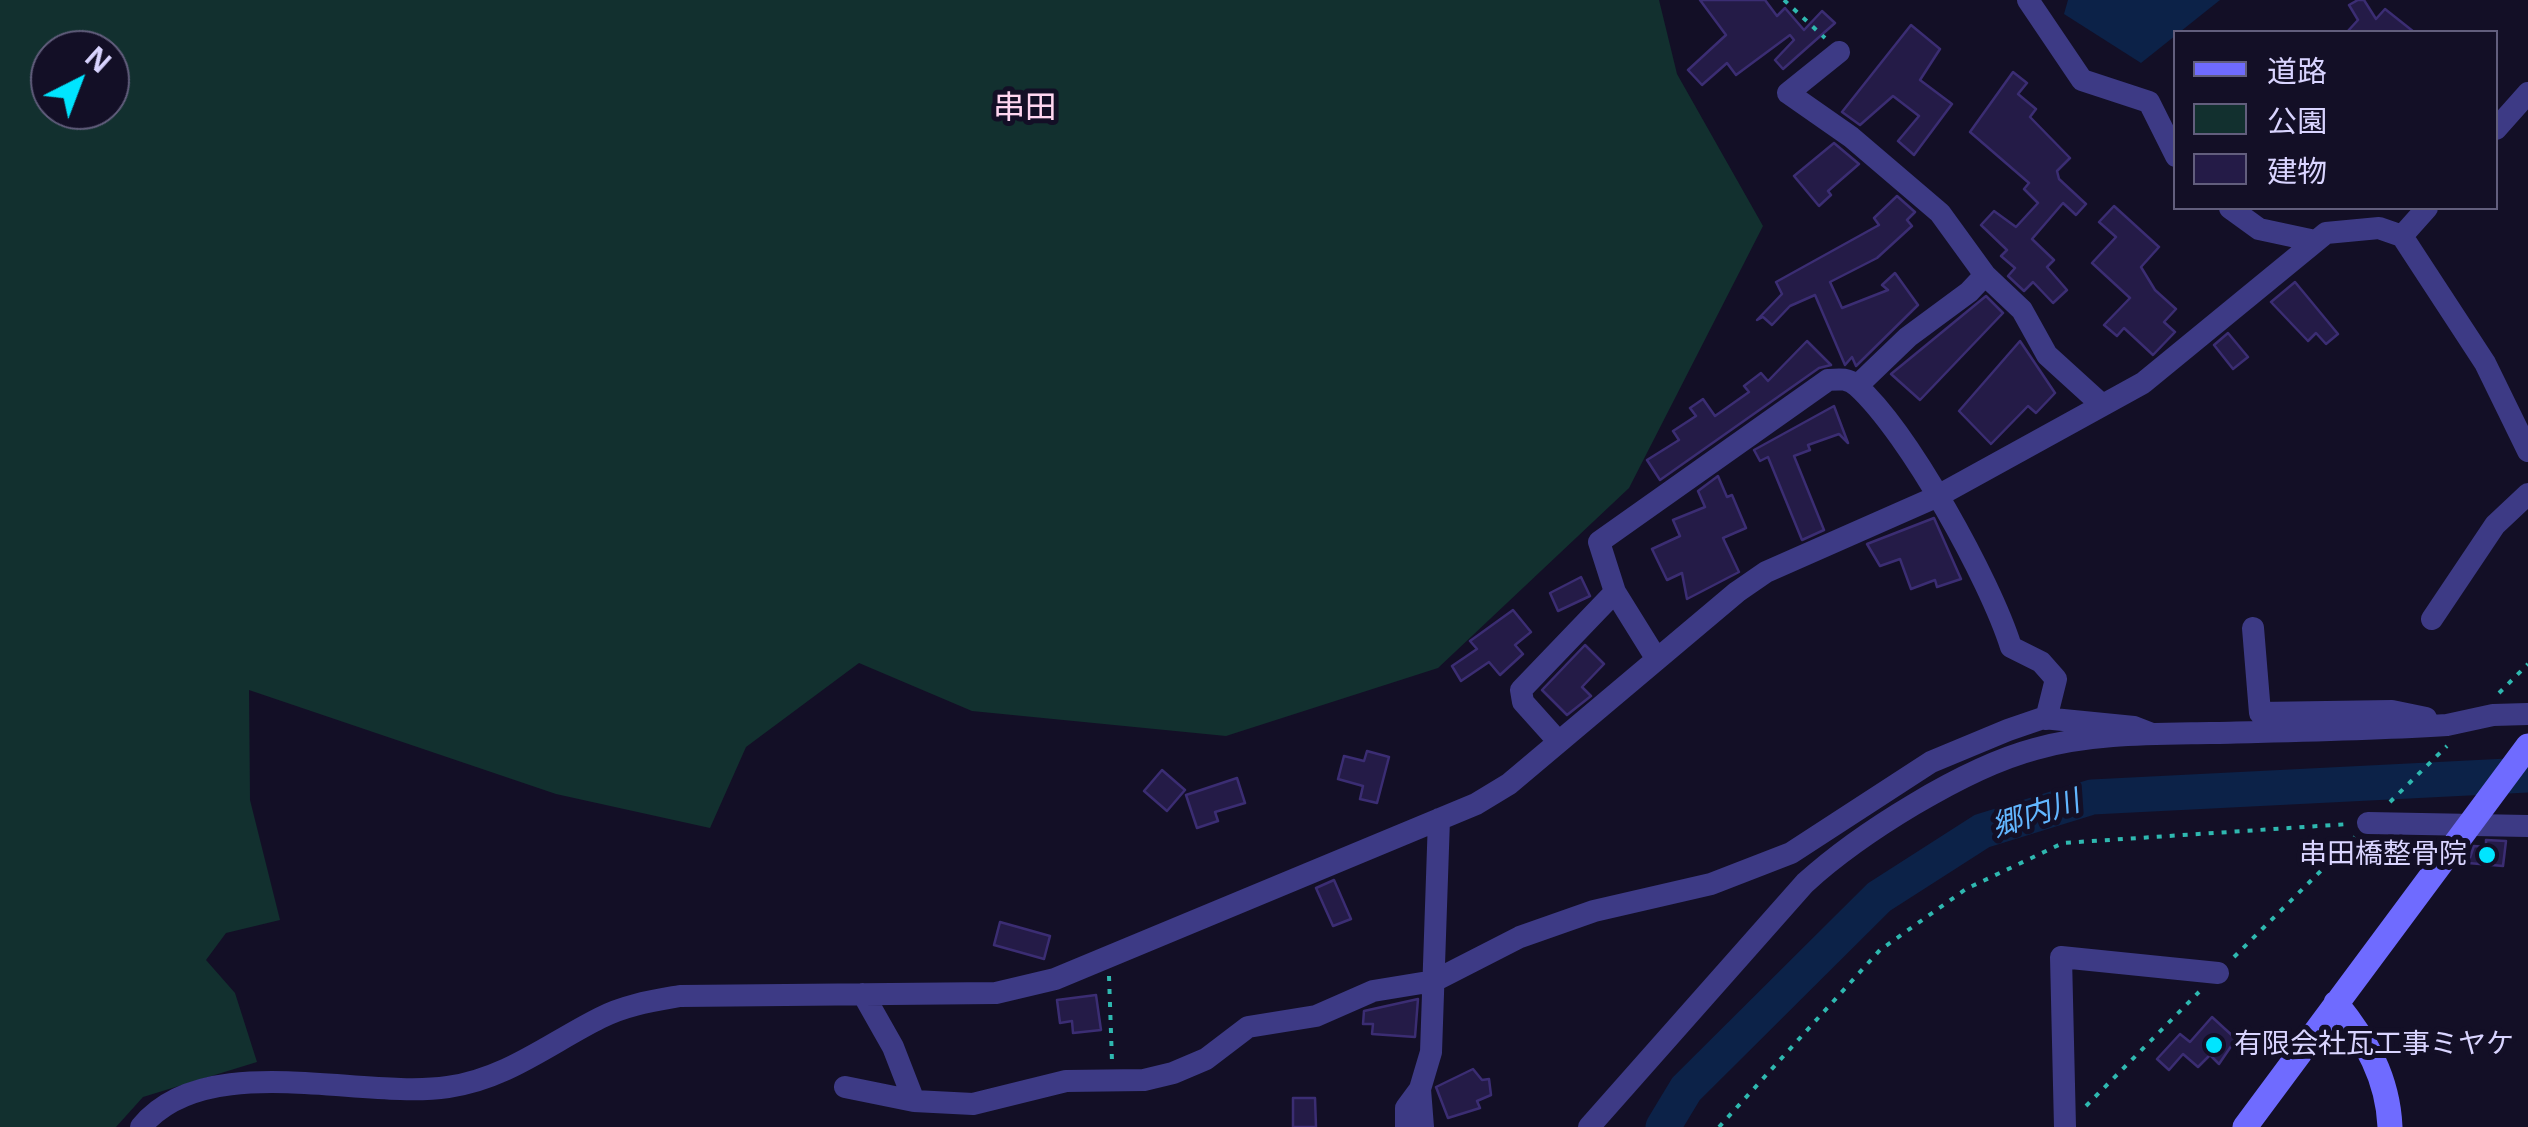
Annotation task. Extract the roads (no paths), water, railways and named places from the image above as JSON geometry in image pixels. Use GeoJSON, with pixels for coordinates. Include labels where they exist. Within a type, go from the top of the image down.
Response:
{"type":"FeatureCollection","features":[{"type":"Feature","properties":{"kind":"main road"},"geometry":{"type":"LineString","coordinates":[[2245,1127],[2528,746]]}},
{"type":"Feature","properties":{"kind":"main road"},"geometry":{"type":"LineString","coordinates":[[2336,1003],[2364,1038],[2388,1098],[2390,1127]]}},
{"type":"Feature","properties":{"kind":"street"},"geometry":{"type":"LineString","coordinates":[[2028,0],[2082,80],[2149,102],[2173,150]]}},
{"type":"Feature","properties":{"kind":"street"},"geometry":{"type":"LineString","coordinates":[[1839,52],[1788,93],[1850,137],[1940,213],[1985,275],[2022,310],[2047,355],[2102,405]]}},
{"type":"Feature","properties":{"kind":"street"},"geometry":{"type":"LineString","coordinates":[[2498,127],[2528,93]]}},
{"type":"Feature","properties":{"kind":"street"},"geometry":{"type":"LineString","coordinates":[[2233,210],[2259,229],[2315,240]]}},
{"type":"Feature","properties":{"kind":"street"},"geometry":{"type":"LineString","coordinates":[[2402,236],[2424,210]]}},
{"type":"Feature","properties":{"kind":"street"},"geometry":{"type":"LineString","coordinates":[[142,1127],[156,1109],[228,1083],[450,1087],[518,1066],[602,1017],[634,1004],[680,996],[996,993],[1056,978],[1439,819],[1508,784],[1656,658],[1766,572],[1936,497],[2102,405],[2176,358],[2315,240],[2342,229],[2379,228],[2402,236],[2485,364],[2528,451]]}},
{"type":"Feature","properties":{"kind":"street"},"geometry":{"type":"LineString","coordinates":[[1857,386],[1908,337],[1969,292],[1985,275]]}},
{"type":"Feature","properties":{"kind":"street"},"geometry":{"type":"LineString","coordinates":[[1656,658],[1616,592],[1598,542],[1828,380],[1845,379],[1857,386],[1910,454],[1983,575],[2011,647],[2042,662],[2056,678],[2046,719]]}},
{"type":"Feature","properties":{"kind":"street"},"geometry":{"type":"LineString","coordinates":[[2432,618],[2495,525],[2528,494]]}},
{"type":"Feature","properties":{"kind":"street"},"geometry":{"type":"LineString","coordinates":[[1558,741],[1523,702],[1521,690],[1616,592]]}},
{"type":"Feature","properties":{"kind":"street"},"geometry":{"type":"LineString","coordinates":[[2253,628],[2260,713],[2287,722]]}},
{"type":"Feature","properties":{"kind":"street"},"geometry":{"type":"LineString","coordinates":[[1589,1127],[1805,883],[1834,858],[1967,774],[2005,759],[2071,742],[2392,711],[2448,735],[2493,714],[2528,714]]}},
{"type":"Feature","properties":{"kind":"street"},"geometry":{"type":"LineString","coordinates":[[845,1086],[914,1100],[973,1104],[1066,1081],[1144,1080],[1173,1073],[1206,1059],[1248,1027],[1316,1016],[1373,991],[1434,982],[1520,937],[1594,911],[1711,884],[1791,853],[1931,762],[1990,736],[2046,719],[2134,728],[2152,734]]}},
{"type":"Feature","properties":{"kind":"street"},"geometry":{"type":"LineString","coordinates":[[1406,1127],[1406,1108],[1420,1089],[1431,1052],[1439,819]]}},
{"type":"Feature","properties":{"kind":"street"},"geometry":{"type":"LineString","coordinates":[[2368,823],[2528,826]]}},
{"type":"Feature","properties":{"kind":"street"},"geometry":{"type":"LineString","coordinates":[[2065,1127],[2061,957],[2218,973]]}},
{"type":"Feature","properties":{"kind":"street"},"geometry":{"type":"LineString","coordinates":[[863,994],[893,1047],[914,1100]]}},
{"type":"Feature","properties":{"kind":"street"},"geometry":{"type":"LineString","coordinates":[[1420,1089],[1423,1127]]}},
{"type":"Feature","properties":{"kind":"water"},"geometry":{"type":"Polygon","coordinates":[[[2068,0],[2220,0],[2182,30],[2173,30],[2173,37],[2141,63],[2064,14],[2068,0]]]}},
{"type":"Feature","properties":{"kind":"waterway","name":"郷内川"},"geometry":{"type":"LineString","coordinates":[[1663,1127],[1686,1089],[1879,897],[1982,831],[2092,797],[2528,775]]}},
{"type":"Feature","properties":{"kind":"place","name":"串田橋整骨院"},"geometry":{"type":"Point","coordinates":[2487,855]}},
{"type":"Feature","properties":{"kind":"place","name":"有限会社瓦工事ミヤケ"},"geometry":{"type":"Point","coordinates":[2214,1045]}},
{"type":"Feature","properties":{"kind":"district","name":"串田"},"geometry":{"type":"Point","coordinates":[1025,109]}}]}
